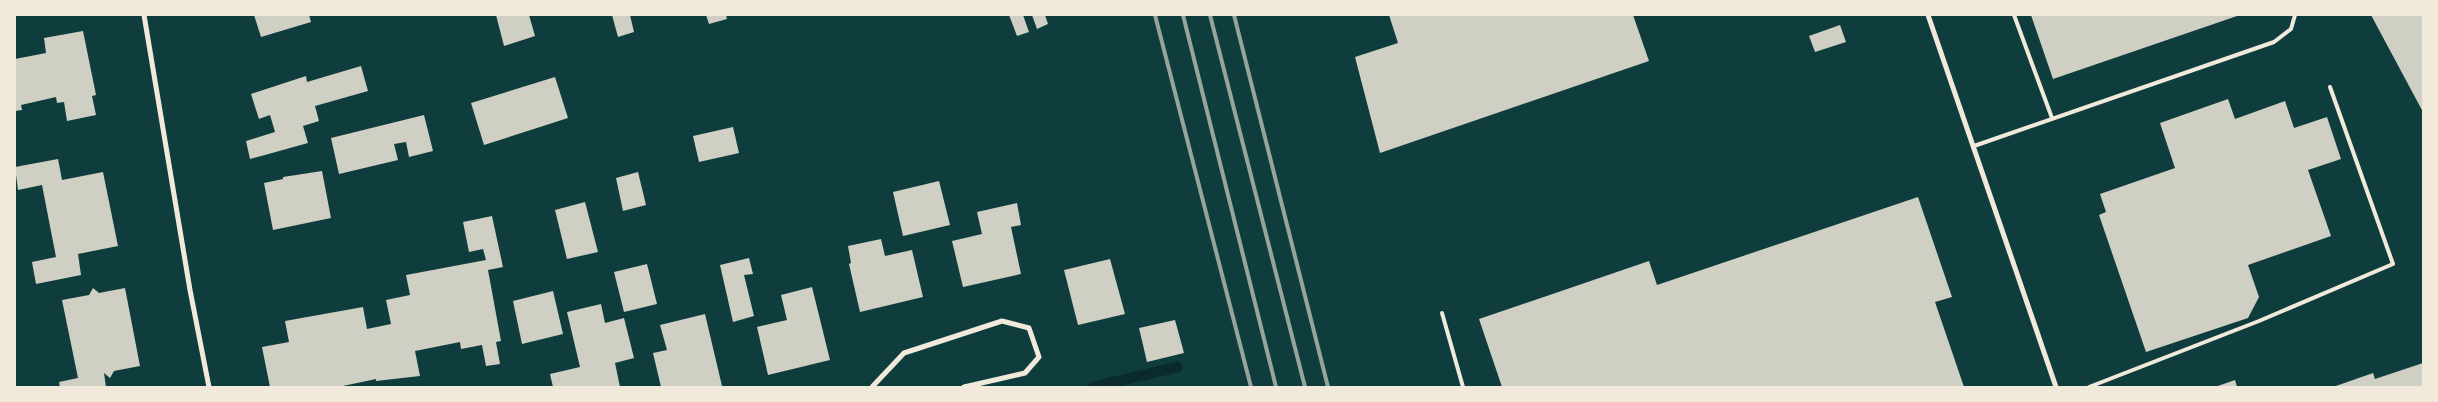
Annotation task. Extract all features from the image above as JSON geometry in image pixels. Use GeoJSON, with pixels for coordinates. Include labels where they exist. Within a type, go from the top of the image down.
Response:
{"type":"FeatureCollection","features":[{"type":"Feature","properties":{"kind":"street"},"geometry":{"type":"LineString","coordinates":[[144,15],[209,387]]}},
{"type":"Feature","properties":{"kind":"street"},"geometry":{"type":"LineString","coordinates":[[1928,15],[2056,387]]}},
{"type":"Feature","properties":{"kind":"street"},"geometry":{"type":"LineString","coordinates":[[872,387],[904,352],[1002,320],[1029,328],[1039,357],[1025,373],[964,387]]}},
{"type":"Feature","properties":{"kind":"lane"},"geometry":{"type":"LineString","coordinates":[[2014,15],[2052,118]]}},
{"type":"Feature","properties":{"kind":"lane"},"geometry":{"type":"LineString","coordinates":[[1974,146],[2274,42],[2291,29],[2294,15]]}},
{"type":"Feature","properties":{"kind":"lane"},"geometry":{"type":"LineString","coordinates":[[2089,387],[2259,321],[2393,264],[2330,87]]}},
{"type":"Feature","properties":{"kind":"lane"},"geometry":{"type":"LineString","coordinates":[[1442,313],[1463,387]]}},
{"type":"Feature","properties":{"kind":"building"},"geometry":{"type":"Polygon","coordinates":[[[254,15],[309,15],[311,22],[261,37],[254,15]]]}},
{"type":"Feature","properties":{"kind":"building"},"geometry":{"type":"Polygon","coordinates":[[[496,15],[529,15],[535,36],[504,46],[496,15]]]}},
{"type":"Feature","properties":{"kind":"building"},"geometry":{"type":"Polygon","coordinates":[[[612,15],[630,15],[634,32],[618,37],[612,15]]]}},
{"type":"Feature","properties":{"kind":"building"},"geometry":{"type":"Polygon","coordinates":[[[706,15],[726,15],[727,19],[709,24],[706,15]]]}},
{"type":"Feature","properties":{"kind":"building"},"geometry":{"type":"Polygon","coordinates":[[[1009,15],[1023,15],[1029,32],[1017,36],[1009,15]]]}},
{"type":"Feature","properties":{"kind":"building"},"geometry":{"type":"Polygon","coordinates":[[[1032,15],[1045,15],[1048,24],[1037,29],[1032,15]]]}},
{"type":"Feature","properties":{"kind":"building"},"geometry":{"type":"Polygon","coordinates":[[[1389,15],[1633,15],[1649,61],[1380,153],[1355,57],[1398,43],[1389,15]]]}},
{"type":"Feature","properties":{"kind":"building"},"geometry":{"type":"Polygon","coordinates":[[[2031,15],[2240,15],[2053,79],[2031,15]]]}},
{"type":"Feature","properties":{"kind":"building"},"geometry":{"type":"Polygon","coordinates":[[[2371,15],[2423,15],[2423,112],[2371,15]]]}},
{"type":"Feature","properties":{"kind":"building"},"geometry":{"type":"Polygon","coordinates":[[[1840,25],[1846,42],[1815,52],[1809,36],[1840,25]]]}},
{"type":"Feature","properties":{"kind":"building"},"geometry":{"type":"Polygon","coordinates":[[[83,31],[96,95],[92,96],[96,115],[67,121],[64,102],[57,103],[56,97],[21,105],[22,110],[15,111],[15,59],[46,53],[44,38],[83,31]]]}},
{"type":"Feature","properties":{"kind":"building"},"geometry":{"type":"Polygon","coordinates":[[[361,66],[368,91],[315,106],[319,121],[303,126],[308,143],[250,159],[246,141],[275,132],[270,115],[259,119],[251,94],[306,76],[307,82],[361,66]]]}},
{"type":"Feature","properties":{"kind":"building"},"geometry":{"type":"Polygon","coordinates":[[[555,77],[568,118],[484,145],[471,103],[555,77]]]}},
{"type":"Feature","properties":{"kind":"building"},"geometry":{"type":"Polygon","coordinates":[[[2228,99],[2235,119],[2285,101],[2294,128],[2327,117],[2341,159],[2308,170],[2331,236],[2248,265],[2259,297],[2248,318],[2146,352],[2099,215],[2106,212],[2100,194],[2175,168],[2160,123],[2228,99]]]}},
{"type":"Feature","properties":{"kind":"building"},"geometry":{"type":"Polygon","coordinates":[[[424,115],[433,151],[409,157],[406,142],[394,144],[398,160],[339,174],[331,138],[424,115]]]}},
{"type":"Feature","properties":{"kind":"building"},"geometry":{"type":"Polygon","coordinates":[[[733,127],[739,153],[699,162],[693,136],[733,127]]]}},
{"type":"Feature","properties":{"kind":"building"},"geometry":{"type":"Polygon","coordinates":[[[58,159],[62,180],[103,172],[118,246],[78,254],[81,275],[36,284],[32,262],[56,257],[42,185],[18,190],[15,167],[58,159]]]}},
{"type":"Feature","properties":{"kind":"building"},"geometry":{"type":"Polygon","coordinates":[[[322,171],[331,218],[273,230],[264,183],[283,179],[283,177],[322,171]]]}},
{"type":"Feature","properties":{"kind":"building"},"geometry":{"type":"Polygon","coordinates":[[[638,172],[646,205],[623,211],[616,178],[638,172]]]}},
{"type":"Feature","properties":{"kind":"building"},"geometry":{"type":"Polygon","coordinates":[[[939,181],[950,225],[903,236],[893,192],[939,181]]]}},
{"type":"Feature","properties":{"kind":"building"},"geometry":{"type":"Polygon","coordinates":[[[1918,197],[1952,297],[1935,302],[1964,387],[1502,387],[1479,319],[1649,261],[1657,285],[1918,197]]]}},
{"type":"Feature","properties":{"kind":"building"},"geometry":{"type":"Polygon","coordinates":[[[585,202],[598,252],[567,259],[555,210],[585,202]]]}},
{"type":"Feature","properties":{"kind":"building"},"geometry":{"type":"Polygon","coordinates":[[[1017,203],[1021,225],[1011,227],[1021,274],[963,287],[952,241],[982,234],[977,212],[1017,203]]]}},
{"type":"Feature","properties":{"kind":"building"},"geometry":{"type":"Polygon","coordinates":[[[492,216],[503,267],[488,270],[501,341],[496,342],[500,364],[486,366],[482,345],[461,349],[460,342],[415,351],[420,376],[376,381],[376,379],[338,387],[270,387],[262,347],[289,342],[285,321],[363,307],[367,329],[391,324],[386,300],[410,295],[406,275],[486,260],[483,249],[469,252],[463,222],[492,216]]]}},
{"type":"Feature","properties":{"kind":"building"},"geometry":{"type":"Polygon","coordinates":[[[881,239],[885,256],[912,250],[923,297],[860,312],[849,264],[851,263],[848,246],[881,239]]]}},
{"type":"Feature","properties":{"kind":"building"},"geometry":{"type":"Polygon","coordinates":[[[749,258],[753,274],[744,275],[754,316],[733,322],[720,265],[749,258]]]}},
{"type":"Feature","properties":{"kind":"building"},"geometry":{"type":"Polygon","coordinates":[[[1110,259],[1125,314],[1078,325],[1064,270],[1110,259]]]}},
{"type":"Feature","properties":{"kind":"building"},"geometry":{"type":"Polygon","coordinates":[[[647,264],[657,304],[624,312],[614,272],[647,264]]]}},
{"type":"Feature","properties":{"kind":"building"},"geometry":{"type":"Polygon","coordinates":[[[812,287],[830,360],[768,375],[757,327],[787,320],[781,295],[812,287]]]}},
{"type":"Feature","properties":{"kind":"building"},"geometry":{"type":"Polygon","coordinates":[[[93,288],[99,293],[125,288],[140,366],[114,371],[110,378],[104,373],[106,387],[60,387],[59,382],[78,378],[62,300],[89,295],[93,288]]]}},
{"type":"Feature","properties":{"kind":"building"},"geometry":{"type":"Polygon","coordinates":[[[553,291],[563,334],[522,344],[513,301],[553,291]]]}},
{"type":"Feature","properties":{"kind":"building"},"geometry":{"type":"Polygon","coordinates":[[[601,304],[605,323],[624,318],[634,358],[615,363],[620,387],[553,387],[550,374],[580,367],[567,312],[601,304]]]}},
{"type":"Feature","properties":{"kind":"building"},"geometry":{"type":"Polygon","coordinates":[[[705,314],[722,386],[661,387],[653,353],[667,350],[660,325],[705,314]]]}},
{"type":"Feature","properties":{"kind":"building"},"geometry":{"type":"Polygon","coordinates":[[[1175,320],[1184,353],[1147,362],[1139,328],[1175,320]]]}},
{"type":"Feature","properties":{"kind":"building"},"geometry":{"type":"Polygon","coordinates":[[[2423,363],[2423,387],[2333,387],[2373,373],[2375,379],[2423,363]]]}},
{"type":"Feature","properties":{"kind":"building"},"geometry":{"type":"Polygon","coordinates":[[[2235,380],[2237,387],[2215,387],[2235,380]]]}},
{"type":"Feature","properties":{"kind":"waterway"},"geometry":{"type":"LineString","coordinates":[[1094,387],[1177,367]]}},
{"type":"Feature","properties":{"kind":"railway"},"geometry":{"type":"LineString","coordinates":[[1155,15],[1251,387]]}},
{"type":"Feature","properties":{"kind":"railway"},"geometry":{"type":"LineString","coordinates":[[1183,15],[1276,387]]}},
{"type":"Feature","properties":{"kind":"railway"},"geometry":{"type":"LineString","coordinates":[[1210,15],[1305,387]]}},
{"type":"Feature","properties":{"kind":"railway"},"geometry":{"type":"LineString","coordinates":[[1234,15],[1328,387]]}}]}
